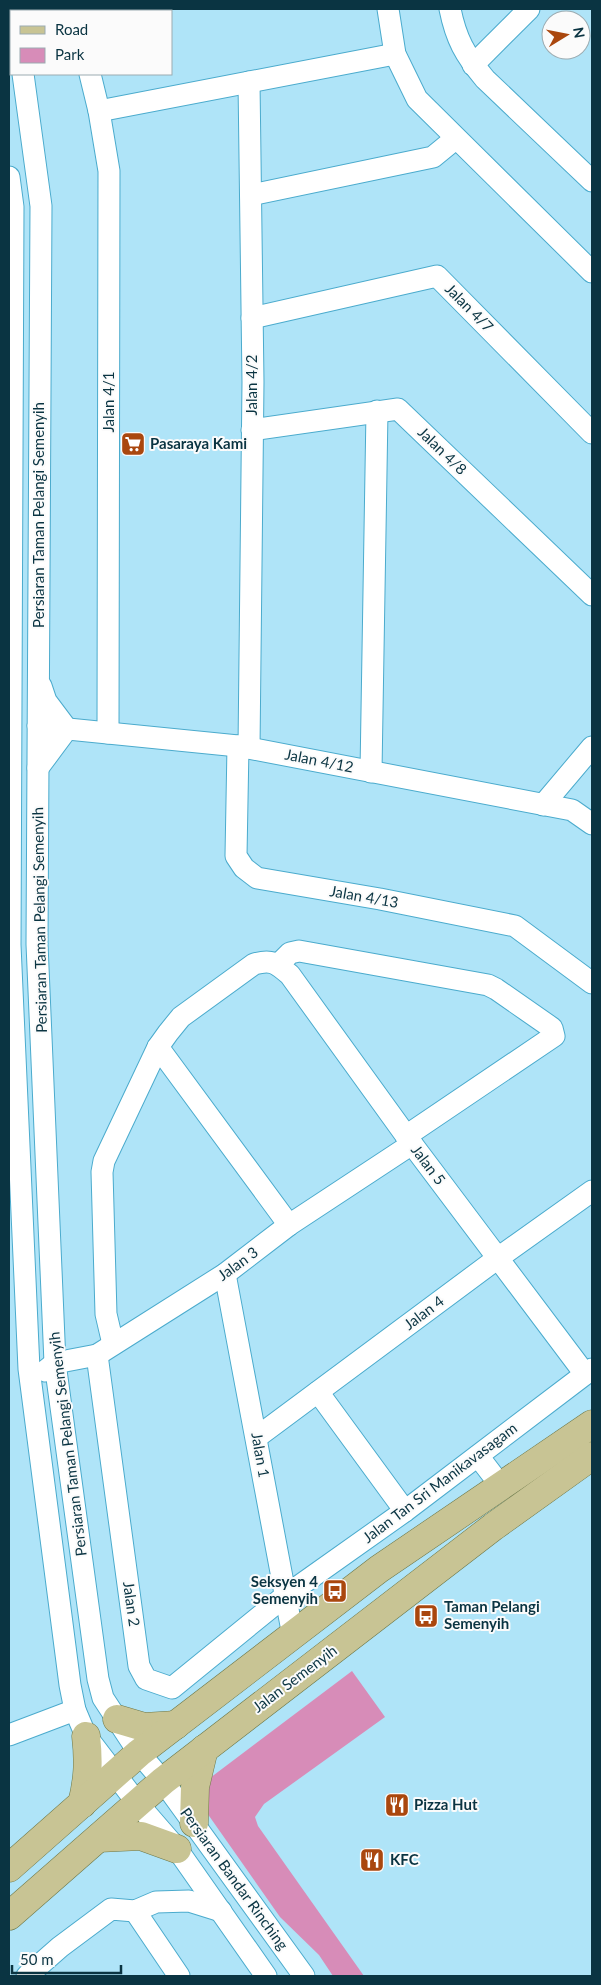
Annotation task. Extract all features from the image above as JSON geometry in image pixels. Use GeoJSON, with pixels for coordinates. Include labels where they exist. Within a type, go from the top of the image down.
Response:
{"type":"FeatureCollection","features":[{"type":"Feature","properties":{"kind":"main road"},"geometry":{"type":"LineString","coordinates":[[9,1868],[139,1753],[379,1569],[592,1424]]}},
{"type":"Feature","properties":{"kind":"main road","name":"Jalan Semenyih"},"geometry":{"type":"LineString","coordinates":[[9,1916],[163,1781],[493,1527],[592,1456]]}},
{"type":"Feature","properties":{"kind":"main road"},"geometry":{"type":"LineString","coordinates":[[117,1719],[144,1727],[176,1725]]}},
{"type":"Feature","properties":{"kind":"main road"},"geometry":{"type":"LineString","coordinates":[[82,1804],[88,1780],[89,1761],[86,1736]]}},
{"type":"Feature","properties":{"kind":"main road"},"geometry":{"type":"LineString","coordinates":[[194,1823],[195,1786],[204,1749]]}},
{"type":"Feature","properties":{"kind":"main road"},"geometry":{"type":"LineString","coordinates":[[99,1838],[140,1836],[177,1849]]}},
{"type":"Feature","properties":{"kind":"street"},"geometry":{"type":"LineString","coordinates":[[388,9],[395,54],[416,99],[592,272]]}},
{"type":"Feature","properties":{"kind":"street"},"geometry":{"type":"LineString","coordinates":[[450,9],[455,34],[473,65],[485,80],[592,181]]}},
{"type":"Feature","properties":{"kind":"street"},"geometry":{"type":"LineString","coordinates":[[473,65],[529,9]]}},
{"type":"Feature","properties":{"kind":"street"},"geometry":{"type":"LineString","coordinates":[[100,111],[395,54]]}},
{"type":"Feature","properties":{"kind":"street","name":"Persiaran Taman Pelangi Semenyih"},"geometry":{"type":"LineString","coordinates":[[23,75],[40,206],[38,944],[55,1363],[98,1679],[103,1698],[139,1753]]}},
{"type":"Feature","properties":{"kind":"street","name":"Jalan 4/1"},"geometry":{"type":"LineString","coordinates":[[90,75],[100,111],[109,171],[108,733]]}},
{"type":"Feature","properties":{"kind":"street","name":"Jalan 4/2"},"geometry":{"type":"LineString","coordinates":[[243,747],[252,430],[249,82]]}},
{"type":"Feature","properties":{"kind":"street"},"geometry":{"type":"LineString","coordinates":[[251,194],[433,158],[455,138]]}},
{"type":"Feature","properties":{"kind":"street","name":"Persiaran Taman Pelangi Semenyih"},"geometry":{"type":"LineString","coordinates":[[9,177],[13,207],[10,945],[14,1149],[22,1198],[27,1328],[32,1396],[74,1710],[86,1736],[115,1774]]}},
{"type":"Feature","properties":{"kind":"street","name":"Jalan 4/7"},"geometry":{"type":"LineString","coordinates":[[252,318],[437,276],[592,432]]}},
{"type":"Feature","properties":{"kind":"street","name":"Jalan 4/8"},"geometry":{"type":"LineString","coordinates":[[252,430],[398,409],[592,595]]}},
{"type":"Feature","properties":{"kind":"street"},"geometry":{"type":"LineString","coordinates":[[371,772],[377,411]]}},
{"type":"Feature","properties":{"kind":"street"},"geometry":{"type":"LineString","coordinates":[[38,768],[67,729],[46,701],[39,679]]}},
{"type":"Feature","properties":{"kind":"street"},"geometry":{"type":"LineString","coordinates":[[11,684],[25,715],[38,726],[30,731],[11,762]]}},
{"type":"Feature","properties":{"kind":"street","name":"Jalan 4/12"},"geometry":{"type":"LineString","coordinates":[[38,726],[243,747],[572,810],[592,824]]}},
{"type":"Feature","properties":{"kind":"street","name":"Jalan 4/13"},"geometry":{"type":"LineString","coordinates":[[243,747],[236,856],[244,868],[256,878],[515,926],[592,983]]}},
{"type":"Feature","properties":{"kind":"street"},"geometry":{"type":"LineString","coordinates":[[543,805],[592,747]]}},
{"type":"Feature","properties":{"kind":"street","name":"Jalan 3"},"geometry":{"type":"LineString","coordinates":[[55,1363],[105,1349],[225,1274],[289,1225],[554,1036],[552,1028],[547,1023],[496,988],[488,985],[299,950],[273,963]]}},
{"type":"Feature","properties":{"kind":"street"},"geometry":{"type":"LineString","coordinates":[[105,1349],[103,1166],[158,1047],[181,1017],[254,964],[273,963]]}},
{"type":"Feature","properties":{"kind":"street","name":"Jalan 5"},"geometry":{"type":"LineString","coordinates":[[273,963],[290,975],[409,1140],[498,1258],[589,1371]]}},
{"type":"Feature","properties":{"kind":"street"},"geometry":{"type":"LineString","coordinates":[[158,1047],[289,1225]]}},
{"type":"Feature","properties":{"kind":"street"},"geometry":{"type":"LineString","coordinates":[[14,1149],[46,1155]]}},
{"type":"Feature","properties":{"kind":"street"},"geometry":{"type":"LineString","coordinates":[[9,1176],[22,1198]]}},
{"type":"Feature","properties":{"kind":"street","name":"Jalan 4"},"geometry":{"type":"LineString","coordinates":[[257,1438],[498,1258],[592,1191]]}},
{"type":"Feature","properties":{"kind":"street","name":"Jalan 1"},"geometry":{"type":"LineString","coordinates":[[225,1274],[293,1636]]}},
{"type":"Feature","properties":{"kind":"street"},"geometry":{"type":"LineString","coordinates":[[27,1328],[35,1344],[47,1358],[55,1363],[47,1369],[35,1384],[32,1396]]}},
{"type":"Feature","properties":{"kind":"street","name":"Jalan 2"},"geometry":{"type":"LineString","coordinates":[[105,1349],[139,1666],[146,1679],[172,1688],[285,1596]]}},
{"type":"Feature","properties":{"kind":"street","name":"Jalan Tan Sri Manikavasagam"},"geometry":{"type":"LineString","coordinates":[[285,1596],[405,1511],[589,1371]]}},
{"type":"Feature","properties":{"kind":"street"},"geometry":{"type":"LineString","coordinates":[[318,1392],[405,1511]]}},
{"type":"Feature","properties":{"kind":"street"},"geometry":{"type":"LineString","coordinates":[[478,1456],[501,1486]]}},
{"type":"Feature","properties":{"kind":"street"},"geometry":{"type":"LineString","coordinates":[[9,1735],[74,1710]]}},
{"type":"Feature","properties":{"kind":"street","name":"Persiaran Bandar Rinching"},"geometry":{"type":"LineString","coordinates":[[139,1753],[163,1781],[304,1976]]}},
{"type":"Feature","properties":{"kind":"street","name":"Persiaran Bandar Rinching"},"geometry":{"type":"LineString","coordinates":[[115,1774],[177,1849],[266,1976]]}},
{"type":"Feature","properties":{"kind":"street"},"geometry":{"type":"LineString","coordinates":[[27,1976],[60,1947],[111,1910],[135,1911],[156,1902],[189,1901],[221,1911]]}},
{"type":"Feature","properties":{"kind":"street"},"geometry":{"type":"LineString","coordinates":[[135,1911],[179,1976]]}},
{"type":"Feature","properties":{"kind":"green space"},"geometry":{"type":"Polygon","coordinates":[[[352,1671],[385,1717],[264,1804],[255,1817],[258,1826],[364,1976],[333,1976],[319,1955],[280,1917],[200,1803],[202,1784],[352,1671]]]}},
{"type":"Feature","properties":{"kind":"place","name":"Pasaraya Kami"},"geometry":{"type":"Point","coordinates":[133,444]}},
{"type":"Feature","properties":{"kind":"place","name":"Seksyen 4 Semenyih"},"geometry":{"type":"Point","coordinates":[335,1591]}},
{"type":"Feature","properties":{"kind":"place","name":"Taman Pelangi Semenyih"},"geometry":{"type":"Point","coordinates":[426,1616]}},
{"type":"Feature","properties":{"kind":"place","name":"Pizza Hut"},"geometry":{"type":"Point","coordinates":[397,1805]}},
{"type":"Feature","properties":{"kind":"place","name":"KFC"},"geometry":{"type":"Point","coordinates":[372,1860]}}]}
